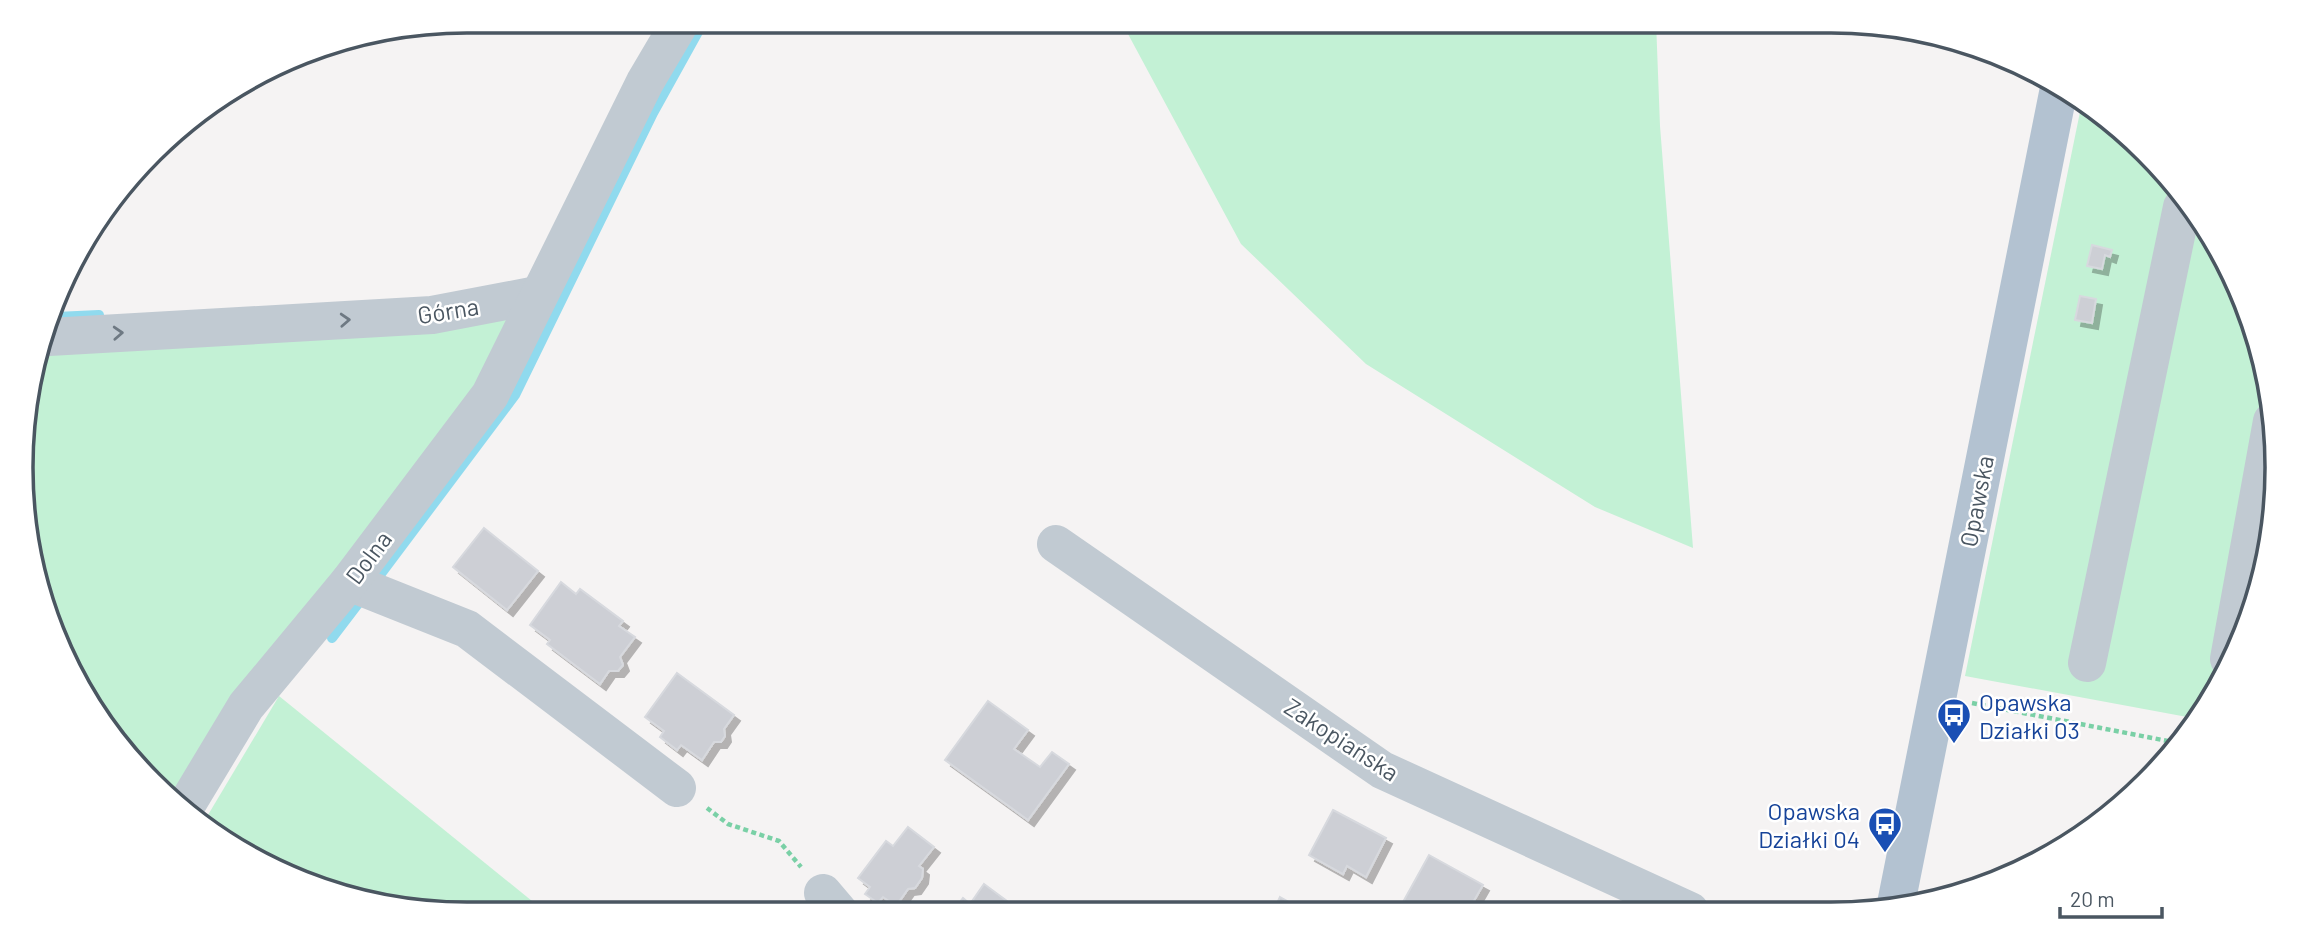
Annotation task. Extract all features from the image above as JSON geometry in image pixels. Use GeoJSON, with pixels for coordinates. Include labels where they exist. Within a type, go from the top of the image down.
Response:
{"type":"FeatureCollection","features":[{"type":"Feature","properties":{"kind":"main road","name":"Opawska"},"geometry":{"type":"LineString","coordinates":[[1898,896],[2057,97]]}},
{"type":"Feature","properties":{"kind":"street"},"geometry":{"type":"LineString","coordinates":[[537,295],[645,82],[674,33]]}},
{"type":"Feature","properties":{"kind":"street"},"geometry":{"type":"LineString","coordinates":[[2087,663],[2181,211]]}},
{"type":"Feature","properties":{"kind":"street","name":"Górna"},"geometry":{"type":"LineString","coordinates":[[53,337],[432,315],[537,295]]}},
{"type":"Feature","properties":{"kind":"street","name":"Dolna"},"geometry":{"type":"LineString","coordinates":[[189,801],[246,706],[366,589],[490,395],[537,295]]}},
{"type":"Feature","properties":{"kind":"street"},"geometry":{"type":"LineString","coordinates":[[2237,619],[2265,474]]}},
{"type":"Feature","properties":{"kind":"street","name":"Zakopiańska"},"geometry":{"type":"LineString","coordinates":[[1056,544],[1382,769],[1670,902]]}},
{"type":"Feature","properties":{"kind":"street"},"geometry":{"type":"LineString","coordinates":[[366,589],[467,629],[677,788]]}},
{"type":"Feature","properties":{"kind":"path"},"geometry":{"type":"LineString","coordinates":[[1937,696],[2168,741]]}},
{"type":"Feature","properties":{"kind":"path"},"geometry":{"type":"LineString","coordinates":[[677,788],[728,824],[779,841],[830,902]]}},
{"type":"Feature","properties":{"kind":"green space"},"geometry":{"type":"Polygon","coordinates":[[[1127,33],[1656,33],[1660,126],[1693,548],[1595,507],[1366,364],[1241,244],[1127,33]]]}},
{"type":"Feature","properties":{"kind":"green space"},"geometry":{"type":"Polygon","coordinates":[[[2080,112],[2138,160],[2175,203],[2207,250],[2232,301],[2250,355],[2264,439],[2264,496],[2256,552],[2250,580],[2232,634],[2207,685],[2186,717],[1965,676],[2080,112]]]}},
{"type":"Feature","properties":{"kind":"green space"},"geometry":{"type":"Polygon","coordinates":[[[526,304],[483,389],[179,792],[141,754],[91,685],[66,634],[48,580],[37,524],[33,468],[37,411],[50,350],[526,304]]]}},
{"type":"Feature","properties":{"kind":"green space"},"geometry":{"type":"Polygon","coordinates":[[[279,696],[533,902],[439,901],[355,887],[301,869],[275,857],[208,815],[279,696]]]}},
{"type":"Feature","properties":{"kind":"building"},"geometry":{"type":"Polygon","coordinates":[[[2092,245],[2112,250],[2110,257],[2105,255],[2102,269],[2087,266],[2092,245]]]}},
{"type":"Feature","properties":{"kind":"building"},"geometry":{"type":"Polygon","coordinates":[[[2080,296],[2096,299],[2092,323],[2075,320],[2080,296]]]}},
{"type":"Feature","properties":{"kind":"building"},"geometry":{"type":"Polygon","coordinates":[[[484,528],[538,571],[507,610],[453,567],[484,528]]]}},
{"type":"Feature","properties":{"kind":"building"},"geometry":{"type":"Polygon","coordinates":[[[561,582],[576,594],[580,589],[623,621],[619,626],[635,637],[620,657],[623,665],[618,671],[609,671],[600,684],[547,644],[550,640],[530,625],[561,582]]]}},
{"type":"Feature","properties":{"kind":"building"},"geometry":{"type":"Polygon","coordinates":[[[677,673],[734,715],[724,729],[725,736],[721,742],[714,742],[702,760],[681,745],[677,750],[660,737],[664,731],[645,717],[677,673]]]}},
{"type":"Feature","properties":{"kind":"building"},"geometry":{"type":"Polygon","coordinates":[[[988,701],[1028,730],[1014,749],[1040,767],[1052,752],[1069,764],[1028,820],[945,760],[988,701]]]}},
{"type":"Feature","properties":{"kind":"building"},"geometry":{"type":"Polygon","coordinates":[[[1333,810],[1386,838],[1366,877],[1347,866],[1343,874],[1309,855],[1333,810]]]}},
{"type":"Feature","properties":{"kind":"building"},"geometry":{"type":"Polygon","coordinates":[[[908,827],[934,847],[919,866],[923,869],[922,878],[915,888],[908,889],[899,902],[890,902],[883,897],[877,902],[865,894],[870,887],[858,878],[886,841],[893,846],[908,827]]]}},
{"type":"Feature","properties":{"kind":"building"},"geometry":{"type":"Polygon","coordinates":[[[1429,855],[1483,885],[1473,902],[1403,902],[1429,855]]]}},
{"type":"Feature","properties":{"kind":"building"},"geometry":{"type":"Polygon","coordinates":[[[984,884],[1008,902],[971,902],[984,884]]]}},
{"type":"Feature","properties":{"kind":"waterway"},"geometry":{"type":"LineString","coordinates":[[374,583],[515,395],[653,113],[697,33]]}},
{"type":"Feature","properties":{"kind":"waterway"},"geometry":{"type":"LineString","coordinates":[[60,317],[99,315]]}},
{"type":"Feature","properties":{"kind":"waterway"},"geometry":{"type":"LineString","coordinates":[[332,638],[364,596]]}},
{"type":"Feature","properties":{"kind":"place","name":"Opawska Działki 03"},"geometry":{"type":"Point","coordinates":[1954,745]}},
{"type":"Feature","properties":{"kind":"place","name":"Opawska Działki 04"},"geometry":{"type":"Point","coordinates":[1885,854]}}]}
